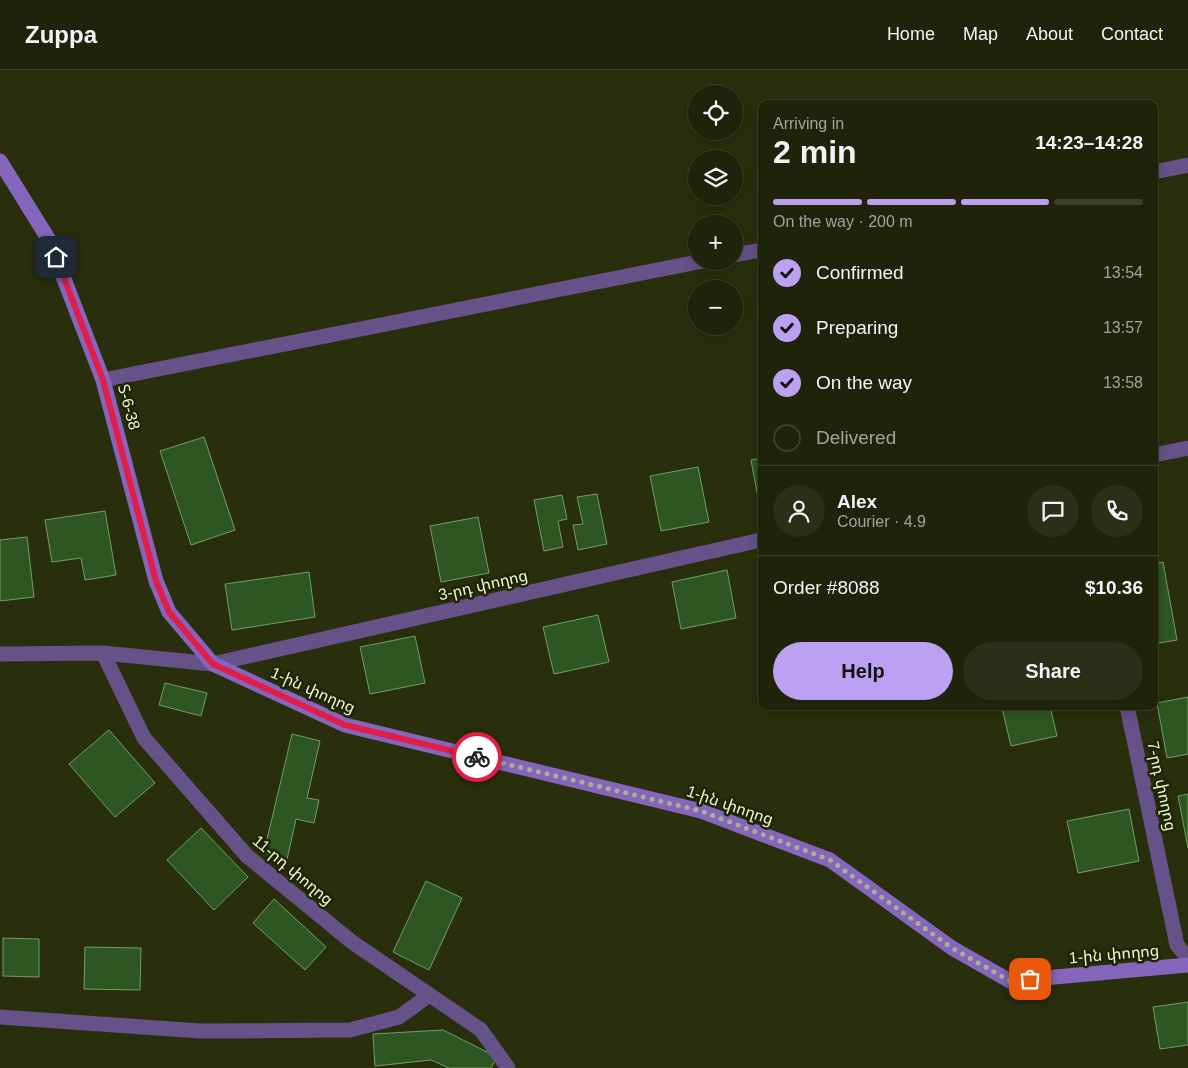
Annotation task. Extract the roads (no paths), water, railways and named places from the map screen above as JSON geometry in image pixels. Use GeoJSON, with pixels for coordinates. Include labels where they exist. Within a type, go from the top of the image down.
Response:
{"type":"FeatureCollection","features":[{"type":"Feature","properties":{"kind":"main road","name":"Տ-6-38"},"geometry":{"type":"LineString","coordinates":[[0,160],[49,240],[103,380],[156,581],[169,612],[213,664]]}},
{"type":"Feature","properties":{"kind":"main road","name":"1-ին փողոց"},"geometry":{"type":"LineString","coordinates":[[213,664],[345,725],[701,811],[830,860],[952,948],[1010,981],[1188,965]]}},
{"type":"Feature","properties":{"kind":"street"},"geometry":{"type":"LineString","coordinates":[[1158,171],[1188,166]]}},
{"type":"Feature","properties":{"kind":"street"},"geometry":{"type":"LineString","coordinates":[[743,253],[758,251]]}},
{"type":"Feature","properties":{"kind":"street"},"geometry":{"type":"LineString","coordinates":[[103,380],[688,264]]}},
{"type":"Feature","properties":{"kind":"street"},"geometry":{"type":"LineString","coordinates":[[1158,454],[1188,448]]}},
{"type":"Feature","properties":{"kind":"street","name":"3-րդ փողոց"},"geometry":{"type":"LineString","coordinates":[[0,654],[103,653],[213,664],[758,541]]}},
{"type":"Feature","properties":{"kind":"street","name":"11-րդ փողոց"},"geometry":{"type":"LineString","coordinates":[[103,653],[144,738],[246,856],[352,942],[428,996],[481,1030],[508,1068]]}},
{"type":"Feature","properties":{"kind":"street","name":"7-րդ փողոց"},"geometry":{"type":"LineString","coordinates":[[1128,710],[1177,945],[1188,958]]}},
{"type":"Feature","properties":{"kind":"street"},"geometry":{"type":"LineString","coordinates":[[0,1018],[200,1031],[350,1030],[398,1017],[428,996]]}}]}
